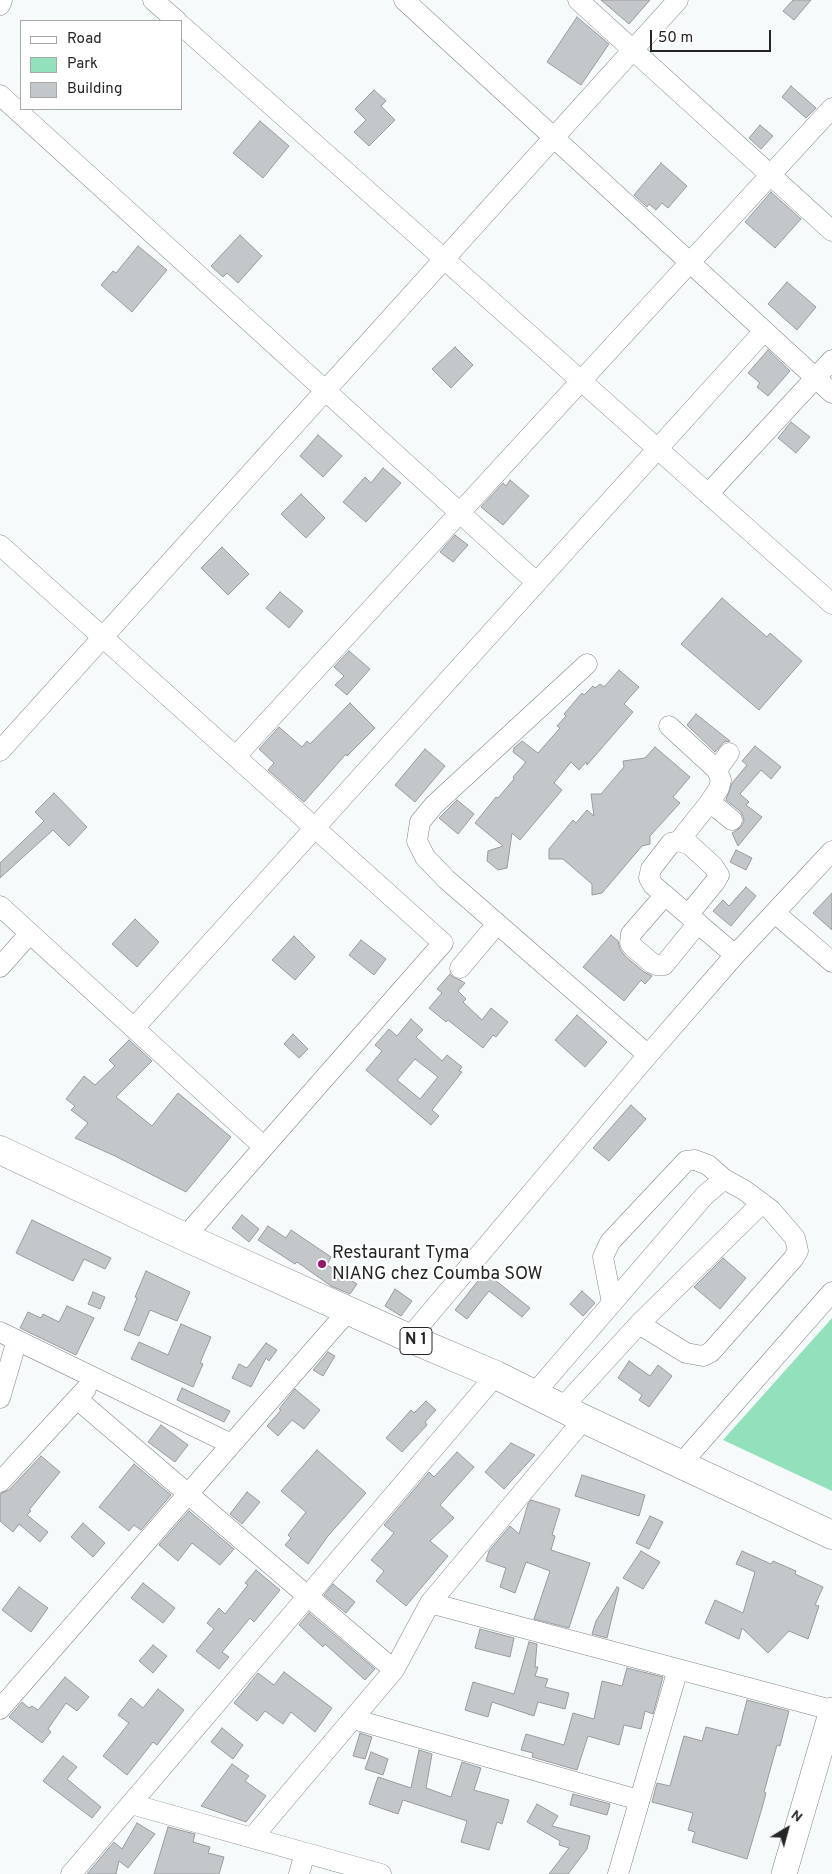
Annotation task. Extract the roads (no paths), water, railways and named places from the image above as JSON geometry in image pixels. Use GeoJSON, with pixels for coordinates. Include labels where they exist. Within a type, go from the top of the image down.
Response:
{"type":"FeatureCollection","features":[{"type":"Feature","properties":{"kind":"highway","name":"N 1"},"geometry":{"type":"LineString","coordinates":[[0,1150],[185,1237],[496,1375],[680,1465],[832,1535]]}},
{"type":"Feature","properties":{"kind":"main road"},"geometry":{"type":"LineString","coordinates":[[784,1874],[832,1710]]}},
{"type":"Feature","properties":{"kind":"street"},"geometry":{"type":"LineString","coordinates":[[0,5],[2,0]]}},
{"type":"Feature","properties":{"kind":"street"},"geometry":{"type":"LineString","coordinates":[[153,0],[176,20]]}},
{"type":"Feature","properties":{"kind":"street"},"geometry":{"type":"LineString","coordinates":[[404,0],[832,393]]}},
{"type":"Feature","properties":{"kind":"street"},"geometry":{"type":"LineString","coordinates":[[578,0],[832,231]]}},
{"type":"Feature","properties":{"kind":"street"},"geometry":{"type":"LineString","coordinates":[[0,751],[678,0]]}},
{"type":"Feature","properties":{"kind":"street"},"geometry":{"type":"LineString","coordinates":[[182,26],[832,603]]}},
{"type":"Feature","properties":{"kind":"street"},"geometry":{"type":"LineString","coordinates":[[0,95],[536,582]]}},
{"type":"Feature","properties":{"kind":"street"},"geometry":{"type":"LineString","coordinates":[[236,756],[832,108]]}},
{"type":"Feature","properties":{"kind":"street"},"geometry":{"type":"LineString","coordinates":[[134,1028],[764,331]]}},
{"type":"Feature","properties":{"kind":"street"},"geometry":{"type":"LineString","coordinates":[[708,494],[832,360]]}},
{"type":"Feature","properties":{"kind":"street"},"geometry":{"type":"LineString","coordinates":[[0,545],[443,943],[185,1237]]}},
{"type":"Feature","properties":{"kind":"street"},"geometry":{"type":"LineString","coordinates":[[588,664],[434,804],[420,822],[417,841],[425,858],[446,879],[648,1054]]}},
{"type":"Feature","properties":{"kind":"street"},"geometry":{"type":"LineString","coordinates":[[669,726],[717,770],[721,780],[710,802],[680,841]]}},
{"type":"Feature","properties":{"kind":"street"},"geometry":{"type":"LineString","coordinates":[[717,770],[729,753]]}},
{"type":"Feature","properties":{"kind":"street"},"geometry":{"type":"LineString","coordinates":[[710,802],[732,820]]}},
{"type":"Feature","properties":{"kind":"street"},"geometry":{"type":"LineString","coordinates":[[665,894],[631,934],[630,943],[633,947],[656,966],[664,966],[693,919],[715,882],[718,875],[713,866],[690,845],[680,841],[671,843],[651,868],[649,878],[653,885],[665,894],[693,919],[735,955]]}},
{"type":"Feature","properties":{"kind":"street"},"geometry":{"type":"LineString","coordinates":[[409,1338],[648,1054],[735,955],[832,851]]}},
{"type":"Feature","properties":{"kind":"street"},"geometry":{"type":"LineString","coordinates":[[0,906],[264,1147]]}},
{"type":"Feature","properties":{"kind":"street"},"geometry":{"type":"LineString","coordinates":[[775,913],[832,962]]}},
{"type":"Feature","properties":{"kind":"street"},"geometry":{"type":"LineString","coordinates":[[460,968],[497,924]]}},
{"type":"Feature","properties":{"kind":"street"},"geometry":{"type":"LineString","coordinates":[[0,967],[30,934]]}},
{"type":"Feature","properties":{"kind":"street"},"geometry":{"type":"LineString","coordinates":[[612,1303],[603,1257],[610,1242],[686,1162],[695,1160],[708,1165],[724,1179],[744,1190],[771,1210],[795,1238],[798,1250],[793,1259],[712,1352],[703,1356],[686,1353],[639,1324]]}},
{"type":"Feature","properties":{"kind":"street"},"geometry":{"type":"LineString","coordinates":[[534,1394],[705,1195],[724,1179]]}},
{"type":"Feature","properties":{"kind":"street"},"geometry":{"type":"LineString","coordinates":[[252,1838],[394,1670],[430,1603],[639,1324],[762,1203]]}},
{"type":"Feature","properties":{"kind":"street"},"geometry":{"type":"LineString","coordinates":[[680,1465],[832,1292]]}},
{"type":"Feature","properties":{"kind":"street"},"geometry":{"type":"LineString","coordinates":[[0,1709],[348,1310]]}},
{"type":"Feature","properties":{"kind":"street"},"geometry":{"type":"LineString","coordinates":[[0,1398],[9,1336],[231,1444]]}},
{"type":"Feature","properties":{"kind":"street"},"geometry":{"type":"LineString","coordinates":[[71,1874],[496,1375]]}},
{"type":"Feature","properties":{"kind":"street"},"geometry":{"type":"LineString","coordinates":[[0,1482],[96,1378]]}},
{"type":"Feature","properties":{"kind":"street"},"geometry":{"type":"LineString","coordinates":[[77,1399],[394,1670]]}},
{"type":"Feature","properties":{"kind":"street"},"geometry":{"type":"LineString","coordinates":[[430,1603],[832,1710]]}},
{"type":"Feature","properties":{"kind":"street"},"geometry":{"type":"LineString","coordinates":[[618,1874],[678,1669]]}},
{"type":"Feature","properties":{"kind":"street"},"geometry":{"type":"LineString","coordinates":[[353,1718],[639,1800]]}},
{"type":"Feature","properties":{"kind":"street"},"geometry":{"type":"LineString","coordinates":[[131,1804],[381,1874]]}},
{"type":"Feature","properties":{"kind":"street"},"geometry":{"type":"LineString","coordinates":[[299,1874],[305,1853]]}},
{"type":"Feature","properties":{"kind":"place","name":"Restaurant Tyma NIANG chez Coumba SOW"},"geometry":{"type":"Point","coordinates":[322,1264]}}]}
